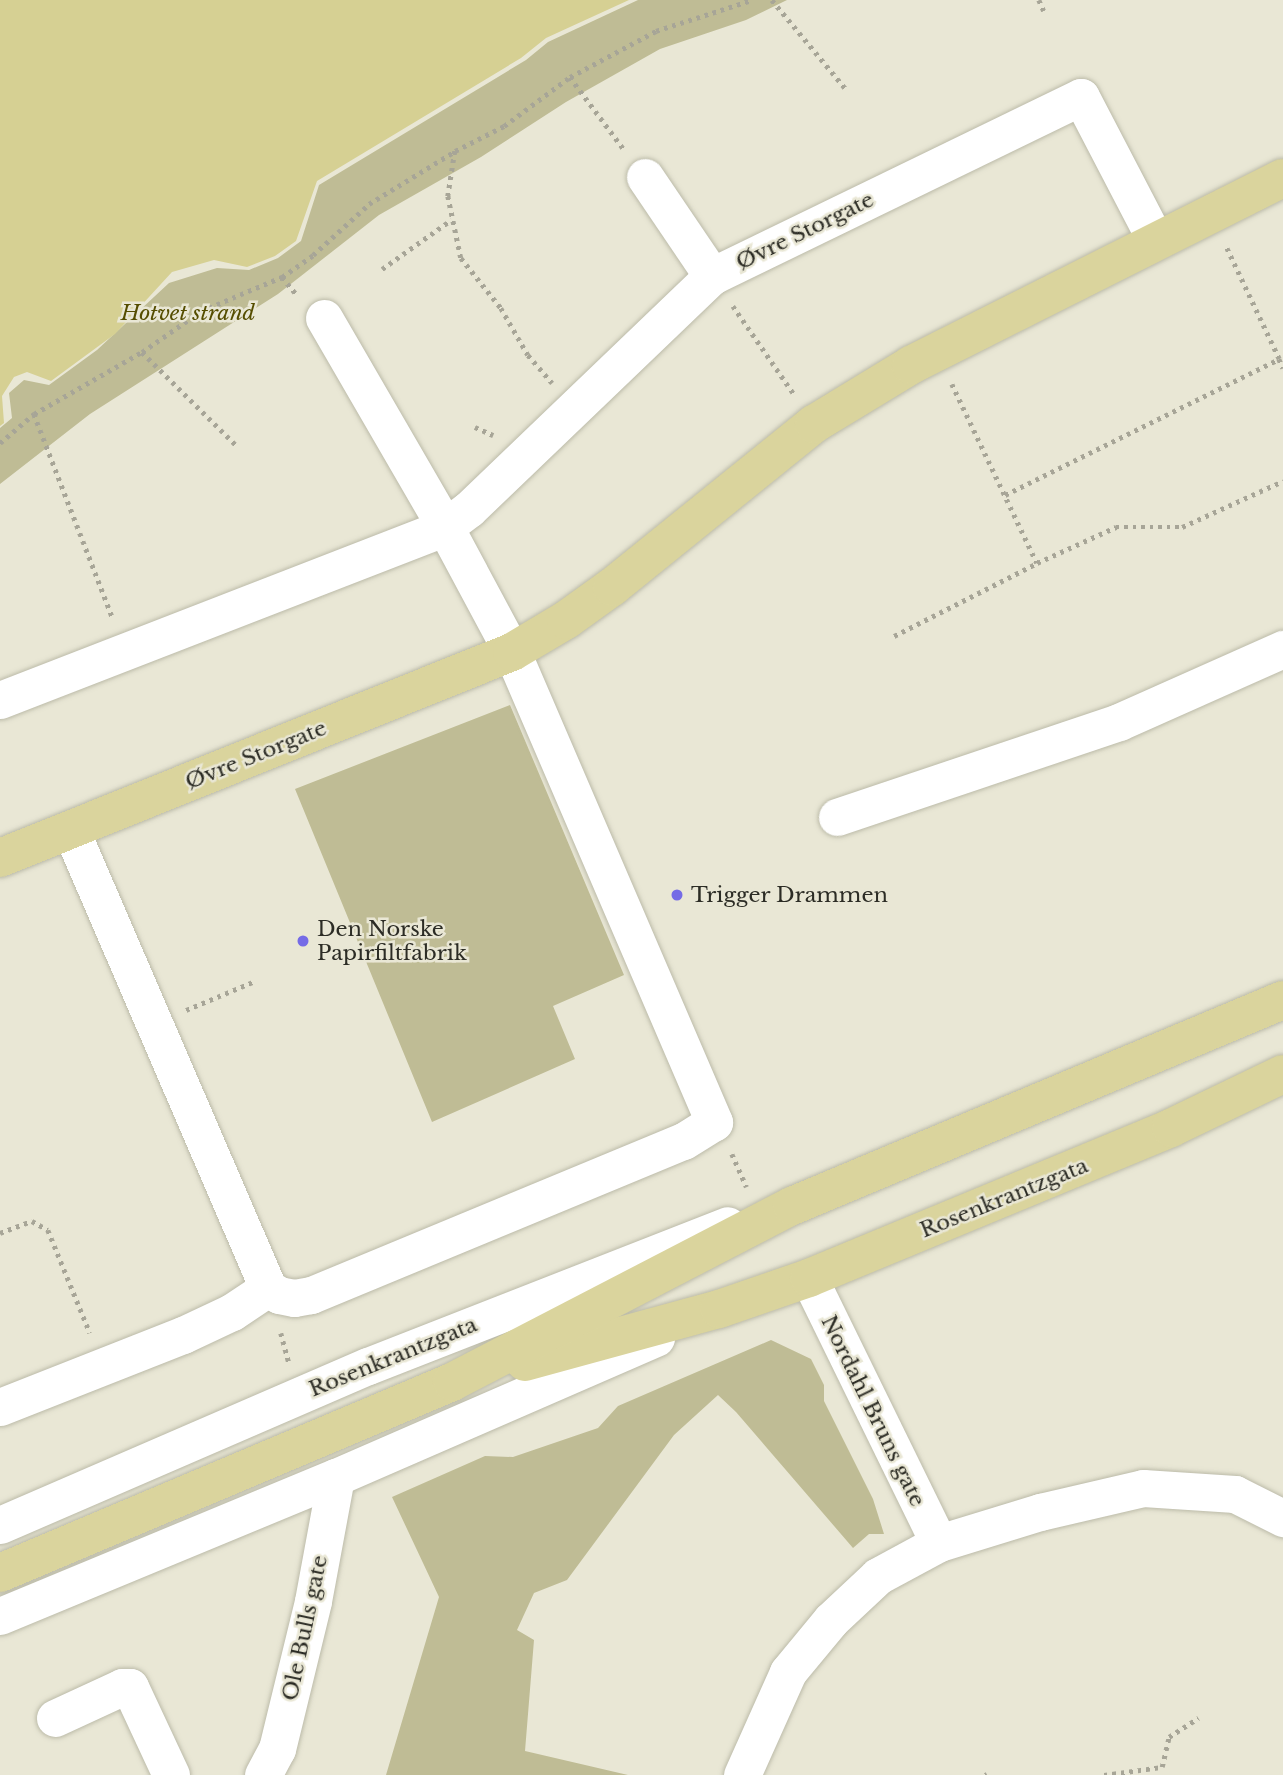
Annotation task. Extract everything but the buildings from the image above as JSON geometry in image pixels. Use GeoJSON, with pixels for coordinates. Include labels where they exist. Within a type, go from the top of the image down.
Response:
{"type":"FeatureCollection","features":[{"type":"Feature","properties":{"kind":"main road","name":"Øvre Storgate"},"geometry":{"type":"LineString","coordinates":[[0,858],[512,652],[566,620],[612,587],[814,424],[911,365],[1283,178]]}},
{"type":"Feature","properties":{"kind":"main road","name":"Rosenkrantzgata"},"geometry":{"type":"LineString","coordinates":[[0,1573],[452,1382],[792,1206],[1283,1000]]}},
{"type":"Feature","properties":{"kind":"main road","name":"Rosenkrantzgata"},"geometry":{"type":"LineString","coordinates":[[452,1382],[719,1309],[809,1278],[1122,1149],[1283,1074]]}},
{"type":"Feature","properties":{"kind":"street","name":"Øvre Storgate"},"geometry":{"type":"LineString","coordinates":[[0,700],[445,527],[469,509],[712,276],[1081,97],[1156,241]]}},
{"type":"Feature","properties":{"kind":"street"},"geometry":{"type":"LineString","coordinates":[[645,177],[712,276]]}},
{"type":"Feature","properties":{"kind":"street"},"geometry":{"type":"LineString","coordinates":[[71,830],[268,1288],[279,1295],[294,1298],[311,1295],[683,1141],[714,1122],[512,652],[445,527],[382,384],[324,318]]}},
{"type":"Feature","properties":{"kind":"street"},"geometry":{"type":"LineString","coordinates":[[837,817],[1119,722],[1283,649]]}},
{"type":"Feature","properties":{"kind":"street","name":"Rosenkrantzgata"},"geometry":{"type":"LineString","coordinates":[[0,1525],[299,1396],[645,1255],[737,1221],[792,1206]]}},
{"type":"Feature","properties":{"kind":"street","name":"Nordahl Bruns gate"},"geometry":{"type":"LineString","coordinates":[[809,1278],[939,1543]]}},
{"type":"Feature","properties":{"kind":"street"},"geometry":{"type":"LineString","coordinates":[[0,1408],[232,1312],[268,1288]]}},
{"type":"Feature","properties":{"kind":"street","name":"Rosenkrantzgata"},"geometry":{"type":"LineString","coordinates":[[0,1616],[554,1385],[719,1309]]}},
{"type":"Feature","properties":{"kind":"street","name":"Ole Bulls gate"},"geometry":{"type":"LineString","coordinates":[[263,1775],[278,1749],[313,1601],[336,1477]]}},
{"type":"Feature","properties":{"kind":"street"},"geometry":{"type":"LineString","coordinates":[[742,1775],[789,1672],[831,1620],[878,1576],[939,1543],[1040,1512],[1143,1488],[1235,1494],[1283,1518]]}},
{"type":"Feature","properties":{"kind":"street"},"geometry":{"type":"LineString","coordinates":[[55,1718],[122,1687],[130,1687],[140,1702],[171,1775]]}},
{"type":"Feature","properties":{"kind":"path"},"geometry":{"type":"LineString","coordinates":[[0,443],[34,414],[142,352],[201,311],[282,276],[313,255],[369,204],[455,150],[504,126],[570,77],[656,31],[752,0]]}},
{"type":"Feature","properties":{"kind":"path"},"geometry":{"type":"LineString","coordinates":[[772,0],[846,89]]}},
{"type":"Feature","properties":{"kind":"path"},"geometry":{"type":"LineString","coordinates":[[1039,0],[1044,12]]}},
{"type":"Feature","properties":{"kind":"path"},"geometry":{"type":"LineString","coordinates":[[570,77],[645,177]]}},
{"type":"Feature","properties":{"kind":"path"},"geometry":{"type":"LineString","coordinates":[[455,150],[448,196],[461,258],[501,308],[528,355],[573,408]]}},
{"type":"Feature","properties":{"kind":"path"},"geometry":{"type":"LineString","coordinates":[[1210,214],[1283,368]]}},
{"type":"Feature","properties":{"kind":"path"},"geometry":{"type":"LineString","coordinates":[[382,269],[451,220]]}},
{"type":"Feature","properties":{"kind":"path"},"geometry":{"type":"LineString","coordinates":[[712,276],[814,424]]}},
{"type":"Feature","properties":{"kind":"path"},"geometry":{"type":"LineString","coordinates":[[142,352],[236,445]]}},
{"type":"Feature","properties":{"kind":"path"},"geometry":{"type":"LineString","coordinates":[[1005,495],[1279,359]]}},
{"type":"Feature","properties":{"kind":"path"},"geometry":{"type":"LineString","coordinates":[[955,391],[1037,563]]}},
{"type":"Feature","properties":{"kind":"path"},"geometry":{"type":"LineString","coordinates":[[34,414],[125,651]]}},
{"type":"Feature","properties":{"kind":"path"},"geometry":{"type":"LineString","coordinates":[[894,636],[1037,563],[1116,527],[1182,527],[1283,481]]}},
{"type":"Feature","properties":{"kind":"path"},"geometry":{"type":"LineString","coordinates":[[154,1023],[253,982]]}},
{"type":"Feature","properties":{"kind":"path"},"geometry":{"type":"LineString","coordinates":[[734,1157],[747,1185]]}},
{"type":"Feature","properties":{"kind":"path"},"geometry":{"type":"LineString","coordinates":[[0,1233],[32,1222],[48,1230],[104,1367]]}},
{"type":"Feature","properties":{"kind":"path"},"geometry":{"type":"LineString","coordinates":[[268,1288],[299,1396]]}},
{"type":"Feature","properties":{"kind":"path"},"geometry":{"type":"LineString","coordinates":[[1104,1775],[1161,1768],[1169,1737],[1198,1718]]}},
{"type":"Feature","properties":{"kind":"green space","name":"Hotvet strand"},"geometry":{"type":"Polygon","coordinates":[[[638,0],[787,0],[746,20],[660,49],[566,102],[481,157],[379,215],[278,294],[90,414],[0,484],[0,428],[12,418],[9,393],[24,380],[49,385],[97,350],[169,283],[217,268],[249,270],[278,258],[301,241],[319,185],[526,60],[548,42],[638,0]]]}},
{"type":"Feature","properties":{"kind":"green space"},"geometry":{"type":"Polygon","coordinates":[[[510,705],[624,975],[553,1006],[575,1059],[432,1122],[295,789],[510,705]]]}},
{"type":"Feature","properties":{"kind":"green space"},"geometry":{"type":"Polygon","coordinates":[[[771,1340],[811,1359],[824,1385],[824,1401],[873,1499],[884,1534],[869,1534],[853,1548],[736,1412],[718,1395],[674,1435],[567,1580],[534,1593],[517,1630],[534,1640],[525,1751],[628,1775],[386,1775],[439,1597],[392,1497],[485,1456],[513,1457],[598,1428],[618,1406],[771,1340]]]}},
{"type":"Feature","properties":{"kind":"shaded area"},"geometry":{"type":"Polygon","coordinates":[[[0,0],[629,0],[546,38],[521,58],[317,181],[296,241],[275,256],[247,267],[214,260],[172,272],[115,334],[51,381],[27,372],[14,377],[2,396],[4,423],[0,426],[0,0]]]}},
{"type":"Feature","properties":{"kind":"place","name":"Trigger Drammen"},"geometry":{"type":"Point","coordinates":[677,895]}},
{"type":"Feature","properties":{"kind":"place","name":"Den Norske Papirfiltfabrik"},"geometry":{"type":"Point","coordinates":[303,941]}}]}
